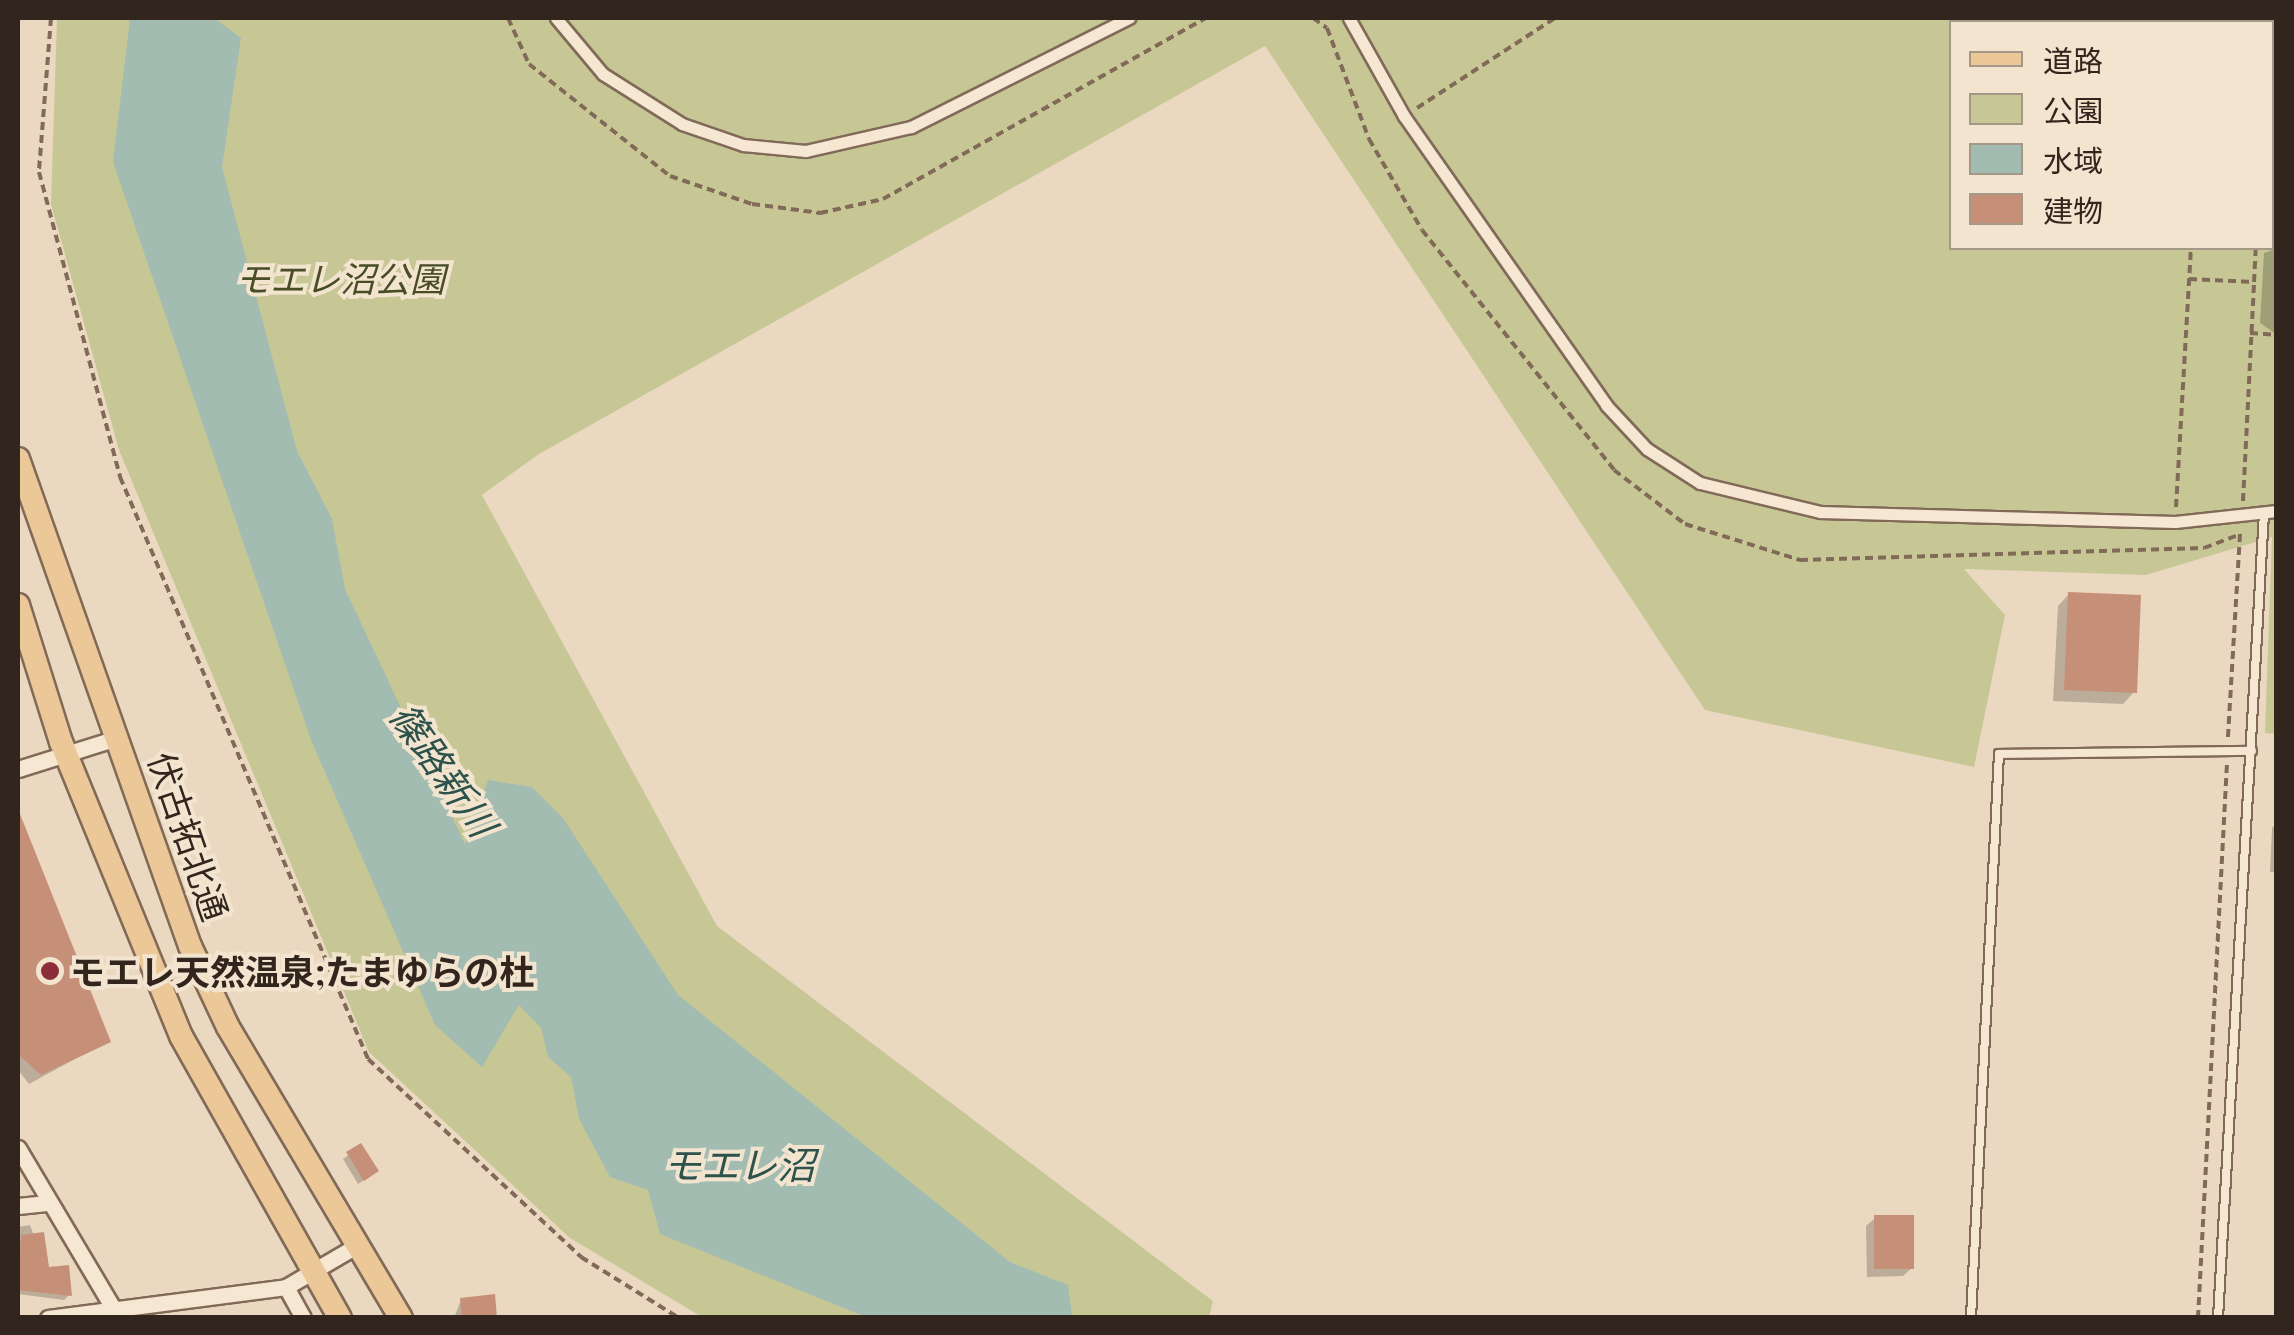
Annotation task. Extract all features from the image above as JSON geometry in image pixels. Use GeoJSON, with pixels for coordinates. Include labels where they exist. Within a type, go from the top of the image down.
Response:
{"type":"FeatureCollection","features":[{"type":"Feature","properties":{"kind":"main road","name":"伏古拓北通"},"geometry":{"type":"LineString","coordinates":[[18,459],[117,738],[228,1027],[401,1318]]}},
{"type":"Feature","properties":{"kind":"main road"},"geometry":{"type":"LineString","coordinates":[[18,605],[67,754],[181,1036],[340,1318]]}},
{"type":"Feature","properties":{"kind":"street"},"geometry":{"type":"LineString","coordinates":[[556,18],[603,74],[682,124],[728,142],[806,151],[911,127],[1129,18]]}},
{"type":"Feature","properties":{"kind":"street"},"geometry":{"type":"LineString","coordinates":[[1349,18],[1404,116],[1606,405],[1647,449],[1700,483],[1820,512],[2175,522],[2270,512]]}},
{"type":"Feature","properties":{"kind":"street"},"geometry":{"type":"LineString","coordinates":[[18,769],[117,738]]}},
{"type":"Feature","properties":{"kind":"street"},"geometry":{"type":"LineString","coordinates":[[18,1148],[47,1203],[114,1310]]}},
{"type":"Feature","properties":{"kind":"street"},"geometry":{"type":"LineString","coordinates":[[18,1206],[47,1203]]}},
{"type":"Feature","properties":{"kind":"street"},"geometry":{"type":"LineString","coordinates":[[48,1318],[286,1288],[356,1246]]}},
{"type":"Feature","properties":{"kind":"street"},"geometry":{"type":"LineString","coordinates":[[286,1288],[303,1318]]}},
{"type":"Feature","properties":{"kind":"lane"},"geometry":{"type":"LineString","coordinates":[[2218,1318],[2270,512]]}},
{"type":"Feature","properties":{"kind":"lane"},"geometry":{"type":"LineString","coordinates":[[1972,1318],[1999,754],[2252,751]]}},
{"type":"Feature","properties":{"kind":"path"},"geometry":{"type":"LineString","coordinates":[[51,18],[39,172],[120,477],[368,1059],[580,1257],[680,1318]]}},
{"type":"Feature","properties":{"kind":"path"},"geometry":{"type":"LineString","coordinates":[[1313,18],[1326,28],[1369,139],[1422,230],[1614,470],[1686,524],[1800,560],[2204,548],[2240,534],[2198,1318]]}},
{"type":"Feature","properties":{"kind":"path"},"geometry":{"type":"LineString","coordinates":[[1404,116],[1555,18]]}},
{"type":"Feature","properties":{"kind":"path"},"geometry":{"type":"LineString","coordinates":[[2175,522],[2191,250]]}},
{"type":"Feature","properties":{"kind":"path"},"geometry":{"type":"LineString","coordinates":[[2243,502],[2256,250]]}},
{"type":"Feature","properties":{"kind":"path"},"geometry":{"type":"LineString","coordinates":[[2190,279],[2254,282]]}},
{"type":"Feature","properties":{"kind":"path"},"geometry":{"type":"LineString","coordinates":[[2250,333],[2276,335]]}},
{"type":"Feature","properties":{"kind":"green space","name":"モエレ沼公園"},"geometry":{"type":"Polygon","coordinates":[[[57,18],[2276,18],[2276,734],[2265,733],[2272,537],[2146,575],[1964,569],[2005,615],[1974,767],[1705,710],[1265,46],[539,454],[482,495],[717,926],[1213,1301],[1209,1318],[702,1317],[570,1238],[369,1052],[119,450],[51,204],[57,18]]]}},
{"type":"Feature","properties":{"kind":"water","name":"モエレ沼"},"geometry":{"type":"Polygon","coordinates":[[[130,18],[214,18],[241,38],[222,167],[297,451],[332,519],[345,589],[465,844],[488,780],[532,787],[563,818],[678,995],[1010,1262],[1068,1285],[1072,1315],[866,1317],[660,1234],[648,1190],[610,1177],[579,1119],[571,1077],[548,1057],[541,1028],[519,1005],[482,1067],[435,1025],[311,740],[113,162],[130,18]]]}},
{"type":"Feature","properties":{"kind":"building"},"geometry":{"type":"Polygon","coordinates":[[[2068,592],[2141,595],[2137,693],[2064,690],[2068,592]]]}},
{"type":"Feature","properties":{"kind":"building","name":"モエレ天然温泉;たまゆらの杜"},"geometry":{"type":"Polygon","coordinates":[[[18,809],[111,1042],[41,1075],[18,1054],[18,809]]]}},
{"type":"Feature","properties":{"kind":"building"},"geometry":{"type":"Polygon","coordinates":[[[361,1143],[379,1171],[364,1181],[346,1152],[361,1143]]]}},
{"type":"Feature","properties":{"kind":"building"},"geometry":{"type":"Polygon","coordinates":[[[1874,1215],[1914,1215],[1914,1269],[1874,1269],[1874,1215]]]}},
{"type":"Feature","properties":{"kind":"building"},"geometry":{"type":"Polygon","coordinates":[[[44,1232],[49,1267],[69,1265],[72,1296],[18,1290],[21,1235],[44,1232]]]}},
{"type":"Feature","properties":{"kind":"building"},"geometry":{"type":"Polygon","coordinates":[[[495,1294],[497,1318],[462,1318],[460,1298],[495,1294]]]}},
{"type":"Feature","properties":{"kind":"place","name":"モエレ天然温泉;たまゆらの杜"},"geometry":{"type":"Point","coordinates":[50,971]}},
{"type":"Feature","properties":{"kind":"water label","name":"篠路新川"},"geometry":{"type":"Point","coordinates":[444,769]}}]}
